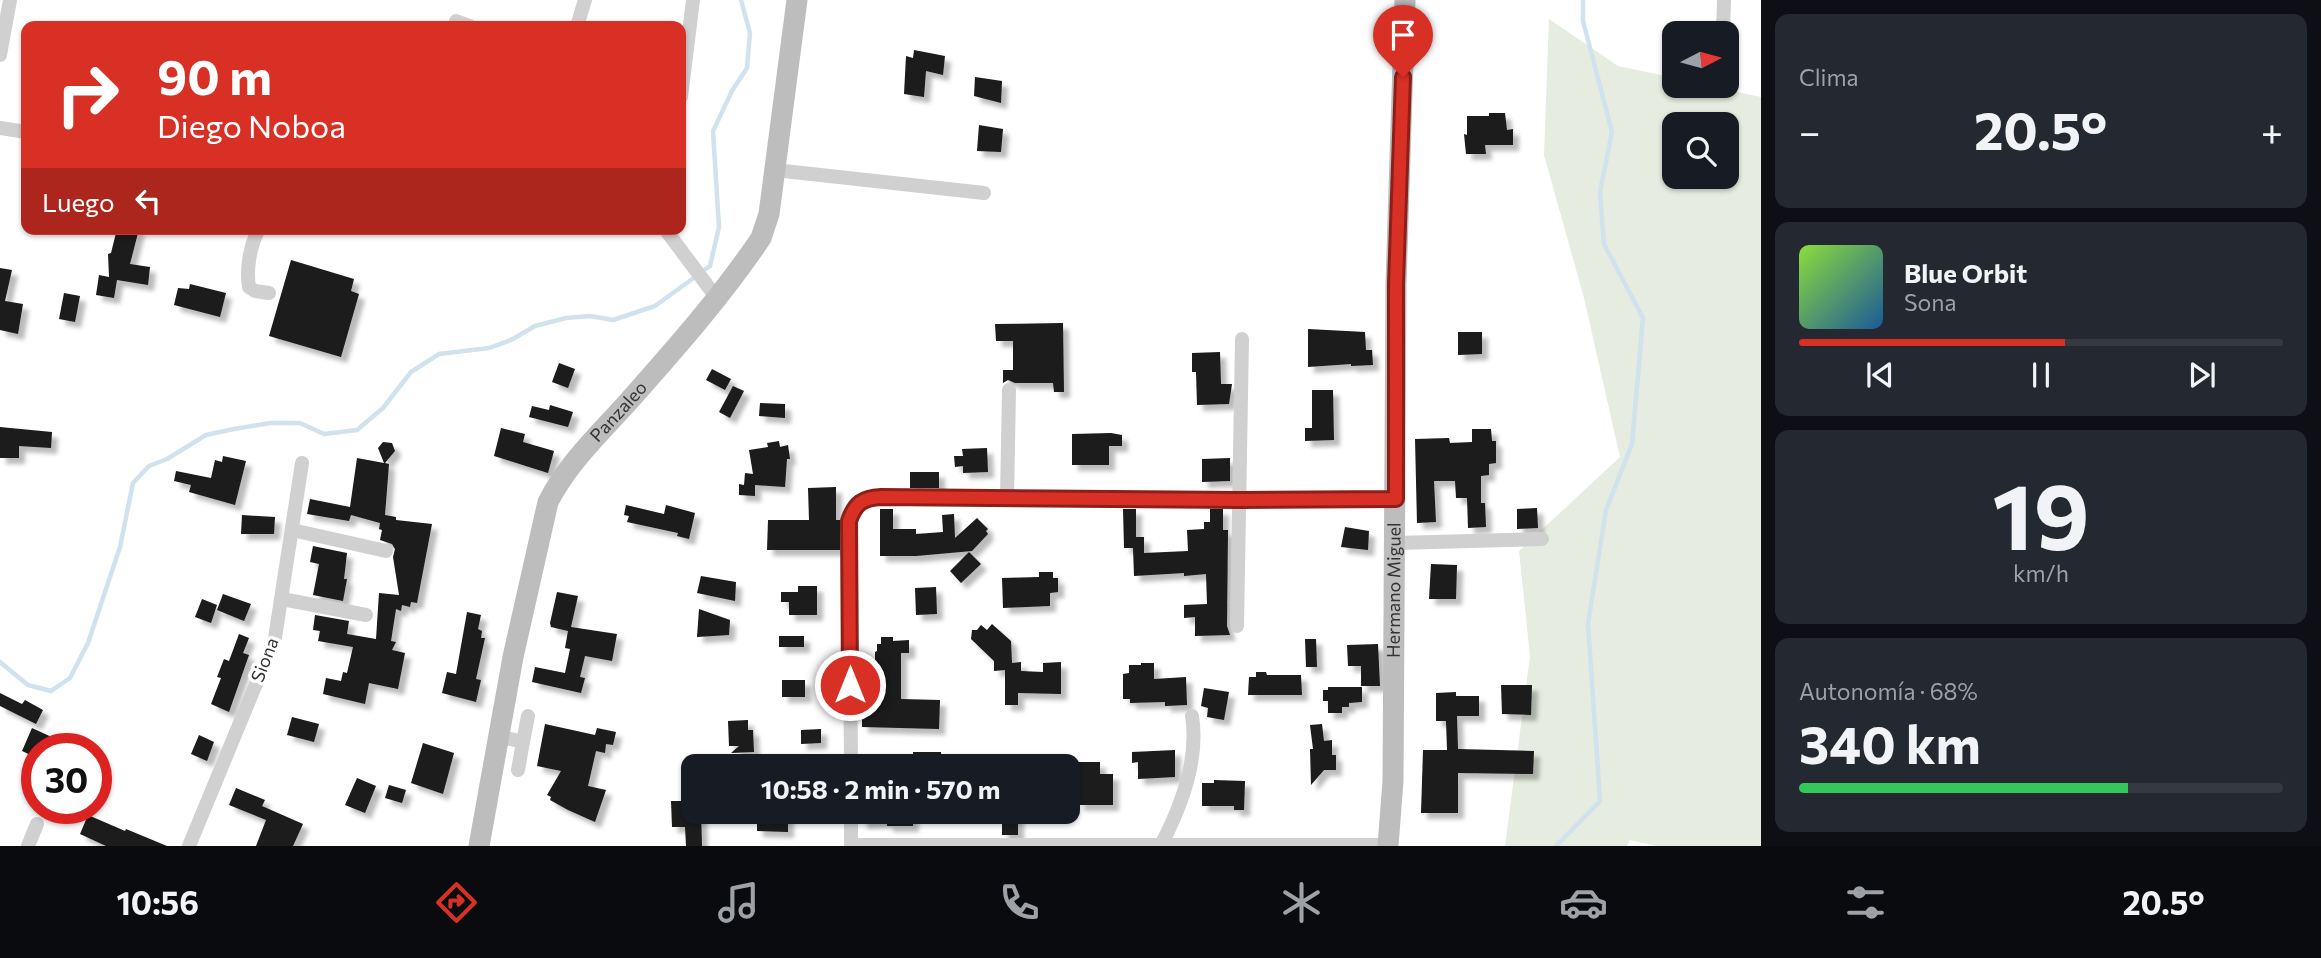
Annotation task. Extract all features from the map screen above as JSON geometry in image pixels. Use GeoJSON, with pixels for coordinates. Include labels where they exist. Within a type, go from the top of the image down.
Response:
{"type":"FeatureCollection","features":[{"type":"Feature","properties":{"kind":"street"},"geometry":{"type":"LineString","coordinates":[[0,55],[10,0]]}},
{"type":"Feature","properties":{"kind":"street"},"geometry":{"type":"LineString","coordinates":[[579,21],[585,0]]}},
{"type":"Feature","properties":{"kind":"street"},"geometry":{"type":"LineString","coordinates":[[686,60],[694,0]]}},
{"type":"Feature","properties":{"kind":"street","name":"Panzaleo"},"geometry":{"type":"LineString","coordinates":[[480,846],[513,657],[548,502],[558,482],[660,366],[761,238],[769,214],[797,0]]}},
{"type":"Feature","properties":{"kind":"street","name":"Hermano Miguel"},"geometry":{"type":"LineString","coordinates":[[1389,846],[1393,781],[1396,284],[1405,0]]}},
{"type":"Feature","properties":{"kind":"street"},"geometry":{"type":"LineString","coordinates":[[1723,21],[1724,0]]}},
{"type":"Feature","properties":{"kind":"street"},"geometry":{"type":"LineString","coordinates":[[0,128],[21,131]]}},
{"type":"Feature","properties":{"kind":"street"},"geometry":{"type":"LineString","coordinates":[[775,170],[984,193]]}},
{"type":"Feature","properties":{"kind":"street"},"geometry":{"type":"LineString","coordinates":[[257,235],[249,261],[249,287],[254,291],[269,293]]}},
{"type":"Feature","properties":{"kind":"street"},"geometry":{"type":"LineString","coordinates":[[670,235],[716,297]]}},
{"type":"Feature","properties":{"kind":"street"},"geometry":{"type":"LineString","coordinates":[[1237,626],[1242,339]]}},
{"type":"Feature","properties":{"kind":"street"},"geometry":{"type":"LineString","coordinates":[[1007,499],[1009,390]]}},
{"type":"Feature","properties":{"kind":"street","name":"Siona"},"geometry":{"type":"LineString","coordinates":[[192,845],[275,638],[302,463]]}},
{"type":"Feature","properties":{"kind":"street"},"geometry":{"type":"LineString","coordinates":[[851,754],[849,521],[853,509],[862,500],[1396,499]]}},
{"type":"Feature","properties":{"kind":"street"},"geometry":{"type":"LineString","coordinates":[[292,530],[386,551]]}},
{"type":"Feature","properties":{"kind":"street"},"geometry":{"type":"LineString","coordinates":[[1395,543],[1542,539]]}},
{"type":"Feature","properties":{"kind":"street"},"geometry":{"type":"LineString","coordinates":[[282,599],[366,615]]}},
{"type":"Feature","properties":{"kind":"street"},"geometry":{"type":"LineString","coordinates":[[518,769],[528,716]]}},
{"type":"Feature","properties":{"kind":"street"},"geometry":{"type":"LineString","coordinates":[[1161,845],[1192,761],[1195,735],[1192,716]]}},
{"type":"Feature","properties":{"kind":"street"},"geometry":{"type":"LineString","coordinates":[[498,736],[523,742]]}},
{"type":"Feature","properties":{"kind":"street"},"geometry":{"type":"LineString","coordinates":[[28,846],[37,824]]}},
{"type":"Feature","properties":{"kind":"street"},"geometry":{"type":"LineString","coordinates":[[851,824],[851,846],[1389,846]]}},
{"type":"Feature","properties":{"kind":"shaded area"},"geometry":{"type":"Polygon","coordinates":[[[1549,19],[1618,66],[1662,75],[1662,98],[1740,98],[1740,93],[1761,97],[1761,846],[1656,846],[1630,840],[1627,846],[1505,846],[1530,656],[1519,551],[1620,457],[1584,298],[1544,155],[1549,19]]]}},
{"type":"Feature","properties":{"kind":"building"},"geometry":{"type":"Polygon","coordinates":[[[914,50],[945,56],[943,75],[926,71],[924,97],[904,94],[906,56],[913,58],[914,50]]]}},
{"type":"Feature","properties":{"kind":"building"},"geometry":{"type":"Polygon","coordinates":[[[975,77],[1002,81],[1001,103],[974,96],[975,77]]]}},
{"type":"Feature","properties":{"kind":"building"},"geometry":{"type":"Polygon","coordinates":[[[1489,113],[1505,113],[1507,130],[1513,129],[1513,145],[1485,145],[1486,154],[1466,154],[1464,134],[1467,135],[1467,116],[1489,116],[1489,113]]]}},
{"type":"Feature","properties":{"kind":"building"},"geometry":{"type":"Polygon","coordinates":[[[979,125],[1003,129],[1001,152],[977,151],[979,125]]]}},
{"type":"Feature","properties":{"kind":"building"},"geometry":{"type":"Polygon","coordinates":[[[116,235],[137,235],[130,264],[150,267],[148,285],[117,280],[114,298],[96,295],[99,275],[109,277],[108,254],[111,253],[116,235]]]}},
{"type":"Feature","properties":{"kind":"building"},"geometry":{"type":"Polygon","coordinates":[[[291,260],[354,279],[351,291],[359,294],[341,357],[269,336],[291,260]]]}},
{"type":"Feature","properties":{"kind":"building"},"geometry":{"type":"Polygon","coordinates":[[[0,268],[12,270],[5,301],[23,304],[18,334],[0,330],[0,268]]]}},
{"type":"Feature","properties":{"kind":"building"},"geometry":{"type":"Polygon","coordinates":[[[190,284],[226,293],[220,317],[174,305],[178,288],[189,289],[190,284]]]}},
{"type":"Feature","properties":{"kind":"building"},"geometry":{"type":"Polygon","coordinates":[[[64,293],[80,296],[75,322],[59,319],[64,293]]]}},
{"type":"Feature","properties":{"kind":"building"},"geometry":{"type":"Polygon","coordinates":[[[1063,323],[1064,392],[1054,392],[1053,383],[1015,383],[1008,380],[1003,383],[1003,370],[1013,370],[1013,341],[996,341],[995,324],[1063,323]]]}},
{"type":"Feature","properties":{"kind":"building"},"geometry":{"type":"Polygon","coordinates":[[[1308,329],[1365,332],[1366,350],[1372,350],[1373,365],[1308,367],[1308,329]]]}},
{"type":"Feature","properties":{"kind":"building"},"geometry":{"type":"Polygon","coordinates":[[[1458,332],[1482,332],[1482,354],[1458,355],[1458,332]]]}},
{"type":"Feature","properties":{"kind":"building"},"geometry":{"type":"Polygon","coordinates":[[[1220,352],[1221,384],[1232,384],[1229,404],[1197,405],[1196,372],[1192,372],[1192,353],[1220,352]]]}},
{"type":"Feature","properties":{"kind":"building"},"geometry":{"type":"Polygon","coordinates":[[[559,363],[575,369],[568,388],[552,382],[559,363]]]}},
{"type":"Feature","properties":{"kind":"building"},"geometry":{"type":"Polygon","coordinates":[[[712,369],[731,379],[725,390],[706,380],[712,369]]]}},
{"type":"Feature","properties":{"kind":"building"},"geometry":{"type":"Polygon","coordinates":[[[733,386],[744,391],[730,418],[719,412],[733,386]]]}},
{"type":"Feature","properties":{"kind":"building"},"geometry":{"type":"Polygon","coordinates":[[[1312,390],[1333,390],[1334,440],[1305,441],[1305,428],[1312,428],[1312,390]]]}},
{"type":"Feature","properties":{"kind":"building"},"geometry":{"type":"Polygon","coordinates":[[[760,403],[785,404],[785,418],[759,416],[760,403]]]}},
{"type":"Feature","properties":{"kind":"building"},"geometry":{"type":"Polygon","coordinates":[[[550,405],[573,412],[568,427],[529,417],[532,406],[549,410],[550,405]]]}},
{"type":"Feature","properties":{"kind":"building"},"geometry":{"type":"Polygon","coordinates":[[[0,427],[52,432],[51,448],[19,446],[19,458],[0,458],[0,427]]]}},
{"type":"Feature","properties":{"kind":"building"},"geometry":{"type":"Polygon","coordinates":[[[501,428],[525,434],[523,442],[554,451],[548,473],[494,456],[501,428]]]}},
{"type":"Feature","properties":{"kind":"building"},"geometry":{"type":"Polygon","coordinates":[[[1472,429],[1491,429],[1492,441],[1496,441],[1496,463],[1489,464],[1489,475],[1481,476],[1481,503],[1485,503],[1486,527],[1468,528],[1467,498],[1456,498],[1455,481],[1434,481],[1436,522],[1417,523],[1415,439],[1449,438],[1450,443],[1472,442],[1472,429]]]}},
{"type":"Feature","properties":{"kind":"building"},"geometry":{"type":"Polygon","coordinates":[[[1072,434],[1122,435],[1122,446],[1109,446],[1109,465],[1072,465],[1072,434]]]}},
{"type":"Feature","properties":{"kind":"building"},"geometry":{"type":"Polygon","coordinates":[[[779,441],[780,447],[788,445],[790,459],[787,459],[785,487],[755,485],[755,496],[739,495],[739,484],[744,485],[745,473],[753,474],[749,450],[768,447],[767,443],[779,441]]]}},
{"type":"Feature","properties":{"kind":"building"},"geometry":{"type":"Polygon","coordinates":[[[383,442],[392,443],[395,451],[385,463],[389,464],[385,515],[396,517],[396,520],[432,524],[417,603],[411,602],[410,607],[402,605],[401,611],[396,609],[391,641],[396,642],[392,650],[405,653],[398,689],[369,683],[365,704],[323,694],[326,678],[341,681],[343,672],[347,673],[353,647],[318,641],[320,631],[313,630],[315,615],[349,621],[347,634],[376,639],[379,593],[399,595],[393,557],[395,549],[392,544],[380,540],[380,523],[351,515],[349,521],[307,514],[310,499],[350,507],[357,458],[384,463],[378,448],[383,442]]]}},
{"type":"Feature","properties":{"kind":"building"},"geometry":{"type":"Polygon","coordinates":[[[987,448],[988,472],[963,473],[963,466],[955,467],[954,456],[963,456],[962,449],[987,448]]]}},
{"type":"Feature","properties":{"kind":"building"},"geometry":{"type":"Polygon","coordinates":[[[223,456],[246,461],[235,505],[189,492],[191,485],[174,481],[176,471],[211,478],[215,460],[222,462],[223,456]]]}},
{"type":"Feature","properties":{"kind":"building"},"geometry":{"type":"Polygon","coordinates":[[[1230,458],[1230,481],[1202,482],[1202,459],[1230,458]]]}},
{"type":"Feature","properties":{"kind":"building"},"geometry":{"type":"Polygon","coordinates":[[[910,472],[939,472],[939,488],[910,488],[910,472]]]}},
{"type":"Feature","properties":{"kind":"building"},"geometry":{"type":"Polygon","coordinates":[[[836,487],[840,550],[767,550],[768,520],[809,520],[808,488],[836,487]]]}},
{"type":"Feature","properties":{"kind":"building"},"geometry":{"type":"Polygon","coordinates":[[[626,505],[664,514],[666,505],[695,513],[689,539],[677,536],[678,533],[627,522],[629,516],[624,515],[626,505]]]}},
{"type":"Feature","properties":{"kind":"building"},"geometry":{"type":"Polygon","coordinates":[[[1537,508],[1538,528],[1517,529],[1517,509],[1537,508]]]}},
{"type":"Feature","properties":{"kind":"building"},"geometry":{"type":"Polygon","coordinates":[[[880,509],[893,509],[893,529],[916,529],[916,534],[943,532],[942,515],[954,514],[955,538],[977,518],[988,529],[988,534],[972,551],[880,556],[880,509]]]}},
{"type":"Feature","properties":{"kind":"building"},"geometry":{"type":"Polygon","coordinates":[[[1123,509],[1136,509],[1136,537],[1144,537],[1144,553],[1188,551],[1187,530],[1204,529],[1204,522],[1210,522],[1210,509],[1223,509],[1223,530],[1228,530],[1227,626],[1230,635],[1195,636],[1195,617],[1184,618],[1184,605],[1207,604],[1206,574],[1134,576],[1133,548],[1124,548],[1123,509]]]}},
{"type":"Feature","properties":{"kind":"building"},"geometry":{"type":"Polygon","coordinates":[[[242,515],[275,517],[274,534],[241,534],[242,515]]]}},
{"type":"Feature","properties":{"kind":"building"},"geometry":{"type":"Polygon","coordinates":[[[1345,527],[1369,531],[1368,550],[1341,547],[1345,527]]]}},
{"type":"Feature","properties":{"kind":"building"},"geometry":{"type":"Polygon","coordinates":[[[313,546],[347,553],[344,579],[347,579],[343,601],[313,595],[319,564],[310,562],[313,546]]]}},
{"type":"Feature","properties":{"kind":"building"},"geometry":{"type":"Polygon","coordinates":[[[969,552],[981,564],[961,583],[950,571],[969,552]]]}},
{"type":"Feature","properties":{"kind":"building"},"geometry":{"type":"Polygon","coordinates":[[[1431,564],[1457,565],[1456,599],[1429,599],[1431,564]]]}},
{"type":"Feature","properties":{"kind":"building"},"geometry":{"type":"Polygon","coordinates":[[[1039,572],[1053,572],[1053,578],[1058,578],[1058,592],[1050,593],[1050,606],[1003,608],[1002,578],[1039,577],[1039,572]]]}},
{"type":"Feature","properties":{"kind":"building"},"geometry":{"type":"Polygon","coordinates":[[[701,576],[736,582],[735,601],[697,593],[701,576]]]}},
{"type":"Feature","properties":{"kind":"building"},"geometry":{"type":"Polygon","coordinates":[[[798,586],[817,586],[817,615],[789,615],[789,602],[781,602],[781,592],[798,592],[798,586]]]}},
{"type":"Feature","properties":{"kind":"building"},"geometry":{"type":"Polygon","coordinates":[[[936,587],[937,614],[916,615],[915,588],[936,587]]]}},
{"type":"Feature","properties":{"kind":"building"},"geometry":{"type":"Polygon","coordinates":[[[557,592],[578,596],[571,627],[617,634],[612,661],[585,656],[580,677],[585,678],[581,693],[532,682],[535,667],[565,673],[570,649],[565,648],[568,631],[551,627],[550,623],[557,592]]]}},
{"type":"Feature","properties":{"kind":"building"},"geometry":{"type":"Polygon","coordinates":[[[223,594],[251,604],[244,621],[217,610],[223,594]]]}},
{"type":"Feature","properties":{"kind":"building"},"geometry":{"type":"Polygon","coordinates":[[[202,599],[217,605],[211,623],[195,617],[202,599]]]}},
{"type":"Feature","properties":{"kind":"building"},"geometry":{"type":"Polygon","coordinates":[[[699,609],[730,620],[729,635],[697,637],[699,609]]]}},
{"type":"Feature","properties":{"kind":"building"},"geometry":{"type":"Polygon","coordinates":[[[467,612],[481,615],[478,629],[482,631],[481,638],[485,638],[476,679],[481,680],[476,702],[442,693],[447,672],[456,674],[467,612]]]}},
{"type":"Feature","properties":{"kind":"building"},"geometry":{"type":"Polygon","coordinates":[[[992,624],[1011,641],[1012,663],[1021,662],[1021,671],[1043,672],[1043,663],[1061,662],[1061,694],[1018,693],[1018,705],[1005,705],[1005,670],[994,671],[994,661],[971,639],[972,630],[977,630],[981,625],[987,630],[992,624]]]}},
{"type":"Feature","properties":{"kind":"building"},"geometry":{"type":"Polygon","coordinates":[[[239,634],[249,638],[243,653],[249,655],[229,712],[211,704],[221,678],[217,677],[224,659],[229,661],[239,634]]]}},
{"type":"Feature","properties":{"kind":"building"},"geometry":{"type":"Polygon","coordinates":[[[779,636],[804,636],[804,647],[779,647],[779,636]]]}},
{"type":"Feature","properties":{"kind":"building"},"geometry":{"type":"Polygon","coordinates":[[[881,637],[893,637],[893,641],[909,640],[909,653],[901,653],[901,699],[940,700],[939,729],[862,727],[862,670],[875,670],[875,652],[877,644],[881,644],[881,637]]]}},
{"type":"Feature","properties":{"kind":"building"},"geometry":{"type":"Polygon","coordinates":[[[1305,639],[1316,639],[1317,667],[1306,667],[1305,639]]]}},
{"type":"Feature","properties":{"kind":"building"},"geometry":{"type":"Polygon","coordinates":[[[1378,644],[1380,686],[1361,686],[1361,666],[1348,666],[1347,645],[1378,644]]]}},
{"type":"Feature","properties":{"kind":"building"},"geometry":{"type":"Polygon","coordinates":[[[1154,663],[1154,679],[1186,677],[1187,705],[1165,706],[1165,702],[1130,703],[1130,699],[1123,699],[1123,674],[1129,673],[1129,665],[1154,663]]]}},
{"type":"Feature","properties":{"kind":"building"},"geometry":{"type":"Polygon","coordinates":[[[1256,672],[1266,672],[1267,675],[1301,675],[1302,695],[1248,695],[1249,677],[1256,677],[1256,672]]]}},
{"type":"Feature","properties":{"kind":"building"},"geometry":{"type":"Polygon","coordinates":[[[782,680],[805,680],[805,697],[782,697],[782,680]]]}},
{"type":"Feature","properties":{"kind":"building"},"geometry":{"type":"Polygon","coordinates":[[[1501,685],[1532,685],[1531,715],[1502,714],[1501,685]]]}},
{"type":"Feature","properties":{"kind":"building"},"geometry":{"type":"Polygon","coordinates":[[[1328,687],[1362,687],[1362,702],[1349,703],[1349,707],[1342,707],[1342,713],[1328,713],[1328,701],[1323,701],[1323,690],[1328,690],[1328,687]]]}},
{"type":"Feature","properties":{"kind":"building"},"geometry":{"type":"Polygon","coordinates":[[[1204,688],[1229,692],[1224,720],[1207,717],[1208,708],[1201,706],[1204,688]]]}},
{"type":"Feature","properties":{"kind":"building"},"geometry":{"type":"Polygon","coordinates":[[[1456,692],[1456,696],[1479,696],[1479,716],[1457,716],[1458,749],[1534,751],[1533,774],[1458,773],[1458,813],[1421,813],[1423,750],[1447,750],[1446,721],[1436,721],[1436,693],[1456,692]]]}},
{"type":"Feature","properties":{"kind":"building"},"geometry":{"type":"Polygon","coordinates":[[[0,693],[22,704],[25,700],[43,710],[36,724],[0,706],[0,693]]]}},
{"type":"Feature","properties":{"kind":"building"},"geometry":{"type":"Polygon","coordinates":[[[292,717],[319,724],[314,742],[287,735],[292,717]]]}},
{"type":"Feature","properties":{"kind":"building"},"geometry":{"type":"Polygon","coordinates":[[[748,720],[748,730],[753,730],[754,752],[731,753],[739,746],[729,746],[728,721],[748,720]]]}},
{"type":"Feature","properties":{"kind":"building"},"geometry":{"type":"Polygon","coordinates":[[[545,724],[595,735],[597,728],[616,732],[613,745],[606,744],[605,753],[596,751],[588,786],[606,790],[595,822],[550,800],[551,797],[547,795],[561,771],[537,766],[545,724]]]}},
{"type":"Feature","properties":{"kind":"building"},"geometry":{"type":"Polygon","coordinates":[[[1322,724],[1324,741],[1332,740],[1336,770],[1324,770],[1311,785],[1310,749],[1313,749],[1310,725],[1322,724]]]}},
{"type":"Feature","properties":{"kind":"building"},"geometry":{"type":"Polygon","coordinates":[[[32,728],[43,733],[30,733],[32,728]]]}},
{"type":"Feature","properties":{"kind":"building"},"geometry":{"type":"Polygon","coordinates":[[[821,729],[821,743],[801,744],[801,730],[821,729]]]}},
{"type":"Feature","properties":{"kind":"building"},"geometry":{"type":"Polygon","coordinates":[[[199,735],[214,742],[207,761],[191,754],[199,735]]]}},
{"type":"Feature","properties":{"kind":"building"},"geometry":{"type":"Polygon","coordinates":[[[423,743],[454,753],[443,794],[411,783],[423,743]]]}},
{"type":"Feature","properties":{"kind":"building"},"geometry":{"type":"Polygon","coordinates":[[[1175,750],[1175,777],[1138,779],[1138,762],[1132,763],[1132,752],[1175,750]]]}},
{"type":"Feature","properties":{"kind":"building"},"geometry":{"type":"Polygon","coordinates":[[[941,752],[941,754],[913,754],[941,752]]]}},
{"type":"Feature","properties":{"kind":"building"},"geometry":{"type":"Polygon","coordinates":[[[1080,762],[1100,762],[1100,774],[1113,774],[1113,805],[1080,805],[1080,762]]]}},
{"type":"Feature","properties":{"kind":"building"},"geometry":{"type":"Polygon","coordinates":[[[357,778],[376,786],[365,813],[345,805],[357,778]]]}},
{"type":"Feature","properties":{"kind":"building"},"geometry":{"type":"Polygon","coordinates":[[[1214,780],[1245,781],[1244,810],[1234,810],[1234,806],[1202,806],[1202,783],[1214,783],[1214,780]]]}},
{"type":"Feature","properties":{"kind":"building"},"geometry":{"type":"Polygon","coordinates":[[[389,785],[406,790],[402,803],[385,798],[389,785]]]}},
{"type":"Feature","properties":{"kind":"building"},"geometry":{"type":"Polygon","coordinates":[[[236,788],[265,800],[262,806],[303,824],[293,846],[256,846],[266,820],[229,805],[236,788]]]}},
{"type":"Feature","properties":{"kind":"building"},"geometry":{"type":"Polygon","coordinates":[[[671,801],[681,801],[681,824],[701,824],[702,846],[686,846],[685,827],[672,827],[671,801]]]}},
{"type":"Feature","properties":{"kind":"building"},"geometry":{"type":"Polygon","coordinates":[[[84,824],[109,824],[167,846],[106,846],[80,834],[84,824]]]}},
{"type":"Feature","properties":{"kind":"building"},"geometry":{"type":"Polygon","coordinates":[[[757,824],[788,824],[788,832],[757,831],[757,824]]]}},
{"type":"Feature","properties":{"kind":"building"},"geometry":{"type":"Polygon","coordinates":[[[887,824],[913,824],[913,826],[887,824]]]}},
{"type":"Feature","properties":{"kind":"building"},"geometry":{"type":"Polygon","coordinates":[[[1002,824],[1018,824],[1018,835],[1002,835],[1002,824]]]}},
{"type":"Feature","properties":{"kind":"waterway"},"geometry":{"type":"LineString","coordinates":[[701,272],[710,266],[719,227],[713,131],[732,91],[747,68],[750,33],[741,0]]}},
{"type":"Feature","properties":{"kind":"waterway"},"geometry":{"type":"LineString","coordinates":[[1556,846],[1600,801],[1588,624],[1606,510],[1632,444],[1643,318],[1604,244],[1600,192],[1612,132],[1583,21],[1583,0]]}},
{"type":"Feature","properties":{"kind":"waterway"},"geometry":{"type":"LineString","coordinates":[[0,662],[28,685],[51,691],[70,678],[88,643],[120,547],[133,483],[149,466],[167,459],[206,435],[234,429],[270,423],[300,423],[324,434],[357,430],[383,408],[411,372],[439,354],[489,348],[511,340],[535,326],[566,318],[590,316],[613,320],[655,306],[695,277]]}},
{"type":"Feature","properties":{"kind":"route"},"geometry":{"type":"LineString","coordinates":[[850,685],[849,521],[853,509],[862,500],[881,497],[1396,499],[1396,284],[1403,77]]}}]}
